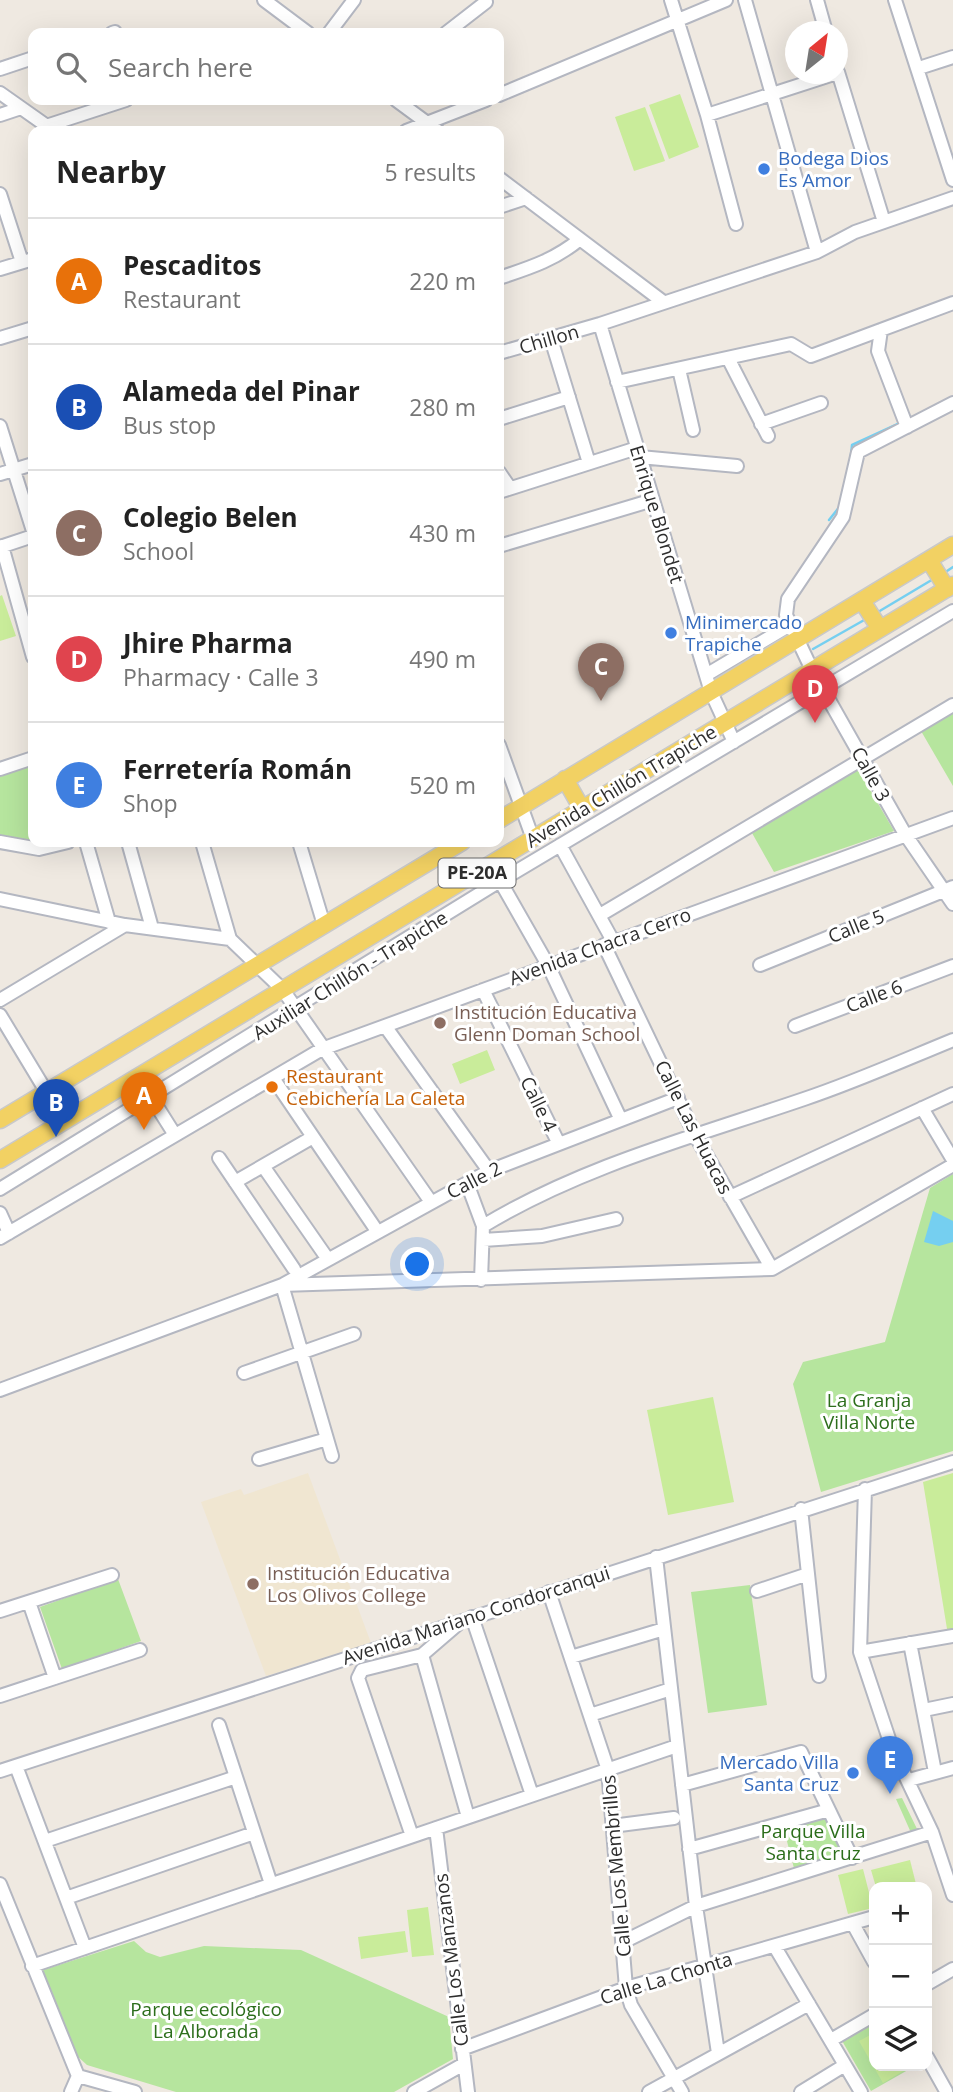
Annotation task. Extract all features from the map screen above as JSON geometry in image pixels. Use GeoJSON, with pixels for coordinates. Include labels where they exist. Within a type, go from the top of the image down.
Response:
{"type":"FeatureCollection","features":[{"type":"Feature","properties":{"kind":"main road","name":"Avenida Chillón Trapiche"},"geometry":{"type":"LineString","coordinates":[[504,817],[711,692],[793,632],[862,601],[953,545]]}},
{"type":"Feature","properties":{"kind":"main road"},"geometry":{"type":"LineString","coordinates":[[929,560],[950,587]]}},
{"type":"Feature","properties":{"kind":"main road","name":"Avenida Chillón Trapiche"},"geometry":{"type":"LineString","coordinates":[[0,1160],[950,587]]}},
{"type":"Feature","properties":{"kind":"main road"},"geometry":{"type":"LineString","coordinates":[[862,601],[880,629]]}},
{"type":"Feature","properties":{"kind":"main road"},"geometry":{"type":"LineString","coordinates":[[565,779],[582,809]]}},
{"type":"Feature","properties":{"kind":"main road","name":"PE-20A"},"geometry":{"type":"LineString","coordinates":[[0,1120],[454,847]]}},
{"type":"Feature","properties":{"kind":"street"},"geometry":{"type":"LineString","coordinates":[[264,0],[301,28]]}},
{"type":"Feature","properties":{"kind":"street"},"geometry":{"type":"LineString","coordinates":[[333,28],[354,0]]}},
{"type":"Feature","properties":{"kind":"street"},"geometry":{"type":"LineString","coordinates":[[671,0],[707,115],[736,224]]}},
{"type":"Feature","properties":{"kind":"street"},"geometry":{"type":"LineString","coordinates":[[504,93],[726,0]]}},
{"type":"Feature","properties":{"kind":"street"},"geometry":{"type":"LineString","coordinates":[[745,0],[817,252]]}},
{"type":"Feature","properties":{"kind":"street"},"geometry":{"type":"LineString","coordinates":[[817,0],[823,21]]}},
{"type":"Feature","properties":{"kind":"street"},"geometry":{"type":"LineString","coordinates":[[895,0],[953,180]]}},
{"type":"Feature","properties":{"kind":"street"},"geometry":{"type":"LineString","coordinates":[[452,28],[486,2]]}},
{"type":"Feature","properties":{"kind":"street"},"geometry":{"type":"LineString","coordinates":[[919,68],[953,57]]}},
{"type":"Feature","properties":{"kind":"street"},"geometry":{"type":"LineString","coordinates":[[0,69],[28,60]]}},
{"type":"Feature","properties":{"kind":"street"},"geometry":{"type":"LineString","coordinates":[[707,115],[802,84]]}},
{"type":"Feature","properties":{"kind":"street"},"geometry":{"type":"LineString","coordinates":[[841,84],[884,222]]}},
{"type":"Feature","properties":{"kind":"street"},"geometry":{"type":"LineString","coordinates":[[0,93],[47,126]]}},
{"type":"Feature","properties":{"kind":"street"},"geometry":{"type":"LineString","coordinates":[[55,126],[112,105]]}},
{"type":"Feature","properties":{"kind":"street"},"geometry":{"type":"LineString","coordinates":[[403,105],[430,126]]}},
{"type":"Feature","properties":{"kind":"street"},"geometry":{"type":"LineString","coordinates":[[437,126],[477,105]]}},
{"type":"Feature","properties":{"kind":"street"},"geometry":{"type":"LineString","coordinates":[[0,115],[21,108]]}},
{"type":"Feature","properties":{"kind":"street"},"geometry":{"type":"LineString","coordinates":[[504,182],[662,301]]}},
{"type":"Feature","properties":{"kind":"street"},"geometry":{"type":"LineString","coordinates":[[0,194],[27,260],[0,269]]}},
{"type":"Feature","properties":{"kind":"street"},"geometry":{"type":"LineString","coordinates":[[504,205],[526,198]]}},
{"type":"Feature","properties":{"kind":"street","name":"Chillon"},"geometry":{"type":"LineString","coordinates":[[504,352],[600,324],[662,301],[817,252],[855,232],[953,198]]}},
{"type":"Feature","properties":{"kind":"street"},"geometry":{"type":"LineString","coordinates":[[504,276],[540,265],[564,253],[580,239]]}},
{"type":"Feature","properties":{"kind":"street"},"geometry":{"type":"LineString","coordinates":[[617,382],[791,344],[811,356],[953,303]]}},
{"type":"Feature","properties":{"kind":"street","name":"Enrique Blondet"},"geometry":{"type":"LineString","coordinates":[[600,324],[711,692],[734,742]]}},
{"type":"Feature","properties":{"kind":"street"},"geometry":{"type":"LineString","coordinates":[[0,338],[28,330]]}},
{"type":"Feature","properties":{"kind":"street"},"geometry":{"type":"LineString","coordinates":[[881,330],[878,351],[907,427]]}},
{"type":"Feature","properties":{"kind":"street"},"geometry":{"type":"LineString","coordinates":[[551,338],[589,463]]}},
{"type":"Feature","properties":{"kind":"street"},"geometry":{"type":"LineString","coordinates":[[728,358],[764,430],[821,403]]}},
{"type":"Feature","properties":{"kind":"street"},"geometry":{"type":"LineString","coordinates":[[679,369],[693,429]]}},
{"type":"Feature","properties":{"kind":"street"},"geometry":{"type":"LineString","coordinates":[[504,417],[569,397]]}},
{"type":"Feature","properties":{"kind":"street"},"geometry":{"type":"LineString","coordinates":[[706,675],[793,632],[786,615],[788,599],[843,517],[858,452],[953,403]]}},
{"type":"Feature","properties":{"kind":"street"},"geometry":{"type":"LineString","coordinates":[[0,426],[28,516]]}},
{"type":"Feature","properties":{"kind":"street"},"geometry":{"type":"LineString","coordinates":[[505,490],[589,463],[639,453],[737,467]]}},
{"type":"Feature","properties":{"kind":"street"},"geometry":{"type":"LineString","coordinates":[[0,474],[28,466]]}},
{"type":"Feature","properties":{"kind":"street"},"geometry":{"type":"LineString","coordinates":[[504,545],[653,500]]}},
{"type":"Feature","properties":{"kind":"street"},"geometry":{"type":"LineString","coordinates":[[27,615],[1,546],[28,535]]}},
{"type":"Feature","properties":{"kind":"street","name":"Auxiliar Chillón - Trapiche"},"geometry":{"type":"LineString","coordinates":[[0,1189],[559,845],[953,611]]}},
{"type":"Feature","properties":{"kind":"street","name":"Calle 3"},"geometry":{"type":"LineString","coordinates":[[793,632],[905,834],[948,888],[953,904]]}},
{"type":"Feature","properties":{"kind":"street"},"geometry":{"type":"LineString","coordinates":[[600,915],[953,705]]}},
{"type":"Feature","properties":{"kind":"street"},"geometry":{"type":"LineString","coordinates":[[0,769],[28,760]]}},
{"type":"Feature","properties":{"kind":"street"},"geometry":{"type":"LineString","coordinates":[[504,760],[533,839]]}},
{"type":"Feature","properties":{"kind":"street","name":"Avenida Chacra Cerro"},"geometry":{"type":"LineString","coordinates":[[5,1235],[322,1049],[953,818]]}},
{"type":"Feature","properties":{"kind":"street"},"geometry":{"type":"LineString","coordinates":[[0,842],[39,849],[47,847]]}},
{"type":"Feature","properties":{"kind":"street","name":"Calle Las Huacas"},"geometry":{"type":"LineString","coordinates":[[559,845],[600,915],[609,943],[695,1135],[772,1269]]}},
{"type":"Feature","properties":{"kind":"street"},"geometry":{"type":"LineString","coordinates":[[87,847],[109,922]]}},
{"type":"Feature","properties":{"kind":"street"},"geometry":{"type":"LineString","coordinates":[[129,847],[152,928]]}},
{"type":"Feature","properties":{"kind":"street"},"geometry":{"type":"LineString","coordinates":[[203,847],[230,939],[283,990],[431,1202]]}},
{"type":"Feature","properties":{"kind":"street"},"geometry":{"type":"LineString","coordinates":[[301,847],[324,925]]}},
{"type":"Feature","properties":{"kind":"street"},"geometry":{"type":"LineString","coordinates":[[491,865],[548,965],[620,1118]]}},
{"type":"Feature","properties":{"kind":"street","name":"Calle 5"},"geometry":{"type":"LineString","coordinates":[[760,965],[948,888]]}},
{"type":"Feature","properties":{"kind":"street"},"geometry":{"type":"LineString","coordinates":[[0,899],[125,925],[230,939]]}},
{"type":"Feature","properties":{"kind":"street"},"geometry":{"type":"LineString","coordinates":[[0,1000],[125,925]]}},
{"type":"Feature","properties":{"kind":"street","name":"Calle 6"},"geometry":{"type":"LineString","coordinates":[[795,1026],[953,966]]}},
{"type":"Feature","properties":{"kind":"street","name":"Calle 4"},"geometry":{"type":"LineString","coordinates":[[483,990],[558,1142]]}},
{"type":"Feature","properties":{"kind":"street"},"geometry":{"type":"LineString","coordinates":[[0,1015],[64,1121]]}},
{"type":"Feature","properties":{"kind":"street"},"geometry":{"type":"LineString","coordinates":[[385,1026],[489,1171]]}},
{"type":"Feature","properties":{"kind":"street"},"geometry":{"type":"LineString","coordinates":[[483,1233],[562,1185],[695,1135],[808,1098],[953,1040]]}},
{"type":"Feature","properties":{"kind":"street"},"geometry":{"type":"LineString","coordinates":[[273,1077],[377,1231]]}},
{"type":"Feature","properties":{"kind":"street"},"geometry":{"type":"LineString","coordinates":[[730,1197],[953,1094]]}},
{"type":"Feature","properties":{"kind":"street"},"geometry":{"type":"LineString","coordinates":[[152,1097],[175,1135]]}},
{"type":"Feature","properties":{"kind":"street","name":"Calle 2"},"geometry":{"type":"LineString","coordinates":[[282,1286],[327,1258],[489,1171],[620,1118],[678,1098]]}},
{"type":"Feature","properties":{"kind":"street"},"geometry":{"type":"LineString","coordinates":[[0,1390],[282,1286],[772,1269],[953,1163],[922,1108]]}},
{"type":"Feature","properties":{"kind":"street"},"geometry":{"type":"LineString","coordinates":[[236,1182],[313,1137]]}},
{"type":"Feature","properties":{"kind":"street"},"geometry":{"type":"LineString","coordinates":[[219,1158],[294,1269]]}},
{"type":"Feature","properties":{"kind":"street"},"geometry":{"type":"LineString","coordinates":[[263,1166],[327,1258]]}},
{"type":"Feature","properties":{"kind":"street"},"geometry":{"type":"LineString","coordinates":[[467,1183],[483,1233],[481,1280]]}},
{"type":"Feature","properties":{"kind":"street"},"geometry":{"type":"LineString","coordinates":[[0,1213],[5,1235]]}},
{"type":"Feature","properties":{"kind":"street"},"geometry":{"type":"LineString","coordinates":[[483,1233],[542,1236],[616,1219]]}},
{"type":"Feature","properties":{"kind":"street"},"geometry":{"type":"LineString","coordinates":[[282,1286],[332,1456]]}},
{"type":"Feature","properties":{"kind":"street"},"geometry":{"type":"LineString","coordinates":[[244,1373],[354,1334]]}},
{"type":"Feature","properties":{"kind":"street"},"geometry":{"type":"LineString","coordinates":[[259,1459],[327,1439]]}},
{"type":"Feature","properties":{"kind":"street","name":"Avenida Mariano Condorcanqui"},"geometry":{"type":"LineString","coordinates":[[0,1771],[953,1462]]}},
{"type":"Feature","properties":{"kind":"street"},"geometry":{"type":"LineString","coordinates":[[865,1489],[860,1652],[892,1748],[932,1832],[951,1879],[953,1895]]}},
{"type":"Feature","properties":{"kind":"street"},"geometry":{"type":"LineString","coordinates":[[802,1510],[819,1676]]}},
{"type":"Feature","properties":{"kind":"street"},"geometry":{"type":"LineString","coordinates":[[656,1557],[696,1906],[718,2053]]}},
{"type":"Feature","properties":{"kind":"street"},"geometry":{"type":"LineString","coordinates":[[0,1611],[112,1574]]}},
{"type":"Feature","properties":{"kind":"street"},"geometry":{"type":"LineString","coordinates":[[757,1591],[808,1574]]}},
{"type":"Feature","properties":{"kind":"street","name":"Calle Los Membrillos"},"geometry":{"type":"LineString","coordinates":[[549,1592],[608,1770],[626,1988],[631,2005],[682,2092]]}},
{"type":"Feature","properties":{"kind":"street"},"geometry":{"type":"LineString","coordinates":[[29,1602],[55,1678]]}},
{"type":"Feature","properties":{"kind":"street"},"geometry":{"type":"LineString","coordinates":[[412,1836],[358,1678],[362,1670],[422,1655],[467,1618],[532,1796]]}},
{"type":"Feature","properties":{"kind":"street"},"geometry":{"type":"LineString","coordinates":[[571,1657],[664,1629]]}},
{"type":"Feature","properties":{"kind":"street"},"geometry":{"type":"LineString","coordinates":[[860,1652],[953,1636]]}},
{"type":"Feature","properties":{"kind":"street"},"geometry":{"type":"LineString","coordinates":[[910,1643],[935,1772]]}},
{"type":"Feature","properties":{"kind":"street"},"geometry":{"type":"LineString","coordinates":[[0,1696],[141,1650]]}},
{"type":"Feature","properties":{"kind":"street"},"geometry":{"type":"LineString","coordinates":[[422,1655],[468,1817]]}},
{"type":"Feature","properties":{"kind":"street"},"geometry":{"type":"LineString","coordinates":[[590,1715],[671,1689]]}},
{"type":"Feature","properties":{"kind":"street"},"geometry":{"type":"LineString","coordinates":[[924,1710],[953,1704]]}},
{"type":"Feature","properties":{"kind":"street"},"geometry":{"type":"LineString","coordinates":[[219,1725],[271,1884]]}},
{"type":"Feature","properties":{"kind":"street"},"geometry":{"type":"LineString","coordinates":[[32,1966],[677,1746]]}},
{"type":"Feature","properties":{"kind":"street"},"geometry":{"type":"LineString","coordinates":[[681,1785],[801,1752],[852,1858]]}},
{"type":"Feature","properties":{"kind":"street"},"geometry":{"type":"LineString","coordinates":[[16,1766],[85,1948]]}},
{"type":"Feature","properties":{"kind":"street"},"geometry":{"type":"LineString","coordinates":[[909,1780],[953,1768]]}},
{"type":"Feature","properties":{"kind":"street"},"geometry":{"type":"LineString","coordinates":[[45,1841],[236,1777]]}},
{"type":"Feature","properties":{"kind":"street"},"geometry":{"type":"LineString","coordinates":[[689,1849],[829,1810]]}},
{"type":"Feature","properties":{"kind":"street"},"geometry":{"type":"LineString","coordinates":[[612,1826],[674,1818]]}},
{"type":"Feature","properties":{"kind":"street","name":"Calle Los Manzanos"},"geometry":{"type":"LineString","coordinates":[[436,1828],[468,2092]]}},
{"type":"Feature","properties":{"kind":"street"},"geometry":{"type":"LineString","coordinates":[[623,1942],[696,1906],[932,1832]]}},
{"type":"Feature","properties":{"kind":"street"},"geometry":{"type":"LineString","coordinates":[[66,1898],[254,1833]]}},
{"type":"Feature","properties":{"kind":"street"},"geometry":{"type":"LineString","coordinates":[[0,1884],[78,2076],[71,2092]]}},
{"type":"Feature","properties":{"kind":"street","name":"Calle La Chonta"},"geometry":{"type":"LineString","coordinates":[[462,2049],[626,1988],[869,1919]]}},
{"type":"Feature","properties":{"kind":"street"},"geometry":{"type":"LineString","coordinates":[[853,1924],[869,1953]]}},
{"type":"Feature","properties":{"kind":"street"},"geometry":{"type":"LineString","coordinates":[[775,1947],[861,2092]]}},
{"type":"Feature","properties":{"kind":"street"},"geometry":{"type":"LineString","coordinates":[[932,1981],[953,1969]]}},
{"type":"Feature","properties":{"kind":"street"},"geometry":{"type":"LineString","coordinates":[[649,2092],[809,2004]]}},
{"type":"Feature","properties":{"kind":"street"},"geometry":{"type":"LineString","coordinates":[[831,2040],[869,2018]]}},
{"type":"Feature","properties":{"kind":"street"},"geometry":{"type":"LineString","coordinates":[[414,2092],[464,2063]]}},
{"type":"Feature","properties":{"kind":"street"},"geometry":{"type":"LineString","coordinates":[[802,2092],[845,2066]]}},
{"type":"Feature","properties":{"kind":"street"},"geometry":{"type":"LineString","coordinates":[[932,2067],[945,2092],[953,2087]]}},
{"type":"Feature","properties":{"kind":"street"},"geometry":{"type":"LineString","coordinates":[[78,2076],[135,2092]]}},
{"type":"Feature","properties":{"kind":"shaded area"},"geometry":{"type":"Polygon","coordinates":[[[308,1473],[371,1643],[266,1676],[201,1502],[241,1489],[244,1495],[308,1473]]]}},
{"type":"Feature","properties":{"kind":"green space"},"geometry":{"type":"Polygon","coordinates":[[[680,94],[699,147],[669,159],[649,105],[680,94]]]}},
{"type":"Feature","properties":{"kind":"green space"},"geometry":{"type":"Polygon","coordinates":[[[645,107],[665,161],[634,171],[615,117],[645,107]]]}},
{"type":"Feature","properties":{"kind":"green space"},"geometry":{"type":"Polygon","coordinates":[[[2,595],[16,636],[0,641],[0,596],[2,595]]]}},
{"type":"Feature","properties":{"kind":"green space"},"geometry":{"type":"Polygon","coordinates":[[[953,712],[953,786],[921,731],[953,712]]]}},
{"type":"Feature","properties":{"kind":"green space"},"geometry":{"type":"Polygon","coordinates":[[[28,767],[28,840],[0,835],[0,775],[28,767]]]}},
{"type":"Feature","properties":{"kind":"green space"},"geometry":{"type":"Polygon","coordinates":[[[858,769],[894,831],[774,872],[752,833],[858,769]]]}},
{"type":"Feature","properties":{"kind":"green space"},"geometry":{"type":"Polygon","coordinates":[[[487,1050],[495,1070],[460,1084],[452,1064],[487,1050]]]}},
{"type":"Feature","properties":{"kind":"green space","name":"La Granja Villa Norte"},"geometry":{"type":"Polygon","coordinates":[[[953,1174],[953,1451],[821,1492],[793,1384],[803,1362],[885,1342],[930,1188],[953,1174]]]}},
{"type":"Feature","properties":{"kind":"green space"},"geometry":{"type":"Polygon","coordinates":[[[713,1397],[734,1502],[668,1515],[647,1410],[713,1397]]]}},
{"type":"Feature","properties":{"kind":"green space"},"geometry":{"type":"Polygon","coordinates":[[[953,1473],[953,1633],[948,1635],[923,1482],[953,1473]]]}},
{"type":"Feature","properties":{"kind":"green space"},"geometry":{"type":"Polygon","coordinates":[[[118,1579],[141,1641],[62,1669],[40,1607],[118,1579]]]}},
{"type":"Feature","properties":{"kind":"green space"},"geometry":{"type":"Polygon","coordinates":[[[750,1585],[767,1705],[708,1713],[691,1592],[750,1585]]]}},
{"type":"Feature","properties":{"kind":"green space"},"geometry":{"type":"Polygon","coordinates":[[[902,1798],[919,1833],[912,1835],[896,1799],[902,1798]]]}},
{"type":"Feature","properties":{"kind":"green space","name":"Parque Villa Santa Cruz"},"geometry":{"type":"Polygon","coordinates":[[[825,1814],[845,1856],[795,1872],[783,1826],[825,1814]]]}},
{"type":"Feature","properties":{"kind":"green space"},"geometry":{"type":"Polygon","coordinates":[[[910,1860],[916,1882],[875,1882],[871,1870],[910,1860]]]}},
{"type":"Feature","properties":{"kind":"green space"},"geometry":{"type":"Polygon","coordinates":[[[863,1869],[869,1892],[869,1909],[848,1914],[838,1875],[863,1869]]]}},
{"type":"Feature","properties":{"kind":"green space"},"geometry":{"type":"Polygon","coordinates":[[[428,1907],[434,1955],[412,1957],[407,1910],[428,1907]]]}},
{"type":"Feature","properties":{"kind":"green space"},"geometry":{"type":"Polygon","coordinates":[[[405,1931],[408,1952],[361,1959],[358,1937],[405,1931]]]}},
{"type":"Feature","properties":{"kind":"green space","name":"Parque ecológico La Alborada"},"geometry":{"type":"Polygon","coordinates":[[[134,1941],[146,1952],[160,1957],[204,1946],[301,1950],[449,2017],[453,2059],[394,2092],[176,2092],[87,2065],[74,2053],[43,1970],[134,1941]]]}},
{"type":"Feature","properties":{"kind":"green space"},"geometry":{"type":"Polygon","coordinates":[[[869,2022],[869,2071],[906,2071],[871,2091],[841,2039],[869,2022]]]}},
{"type":"Feature","properties":{"kind":"green space"},"geometry":{"type":"Polygon","coordinates":[[[869,2036],[869,2058],[859,2041],[869,2036]]]}},
{"type":"Feature","properties":{"kind":"green space"},"geometry":{"type":"Polygon","coordinates":[[[876,2071],[903,2071],[883,2083],[876,2071]]]}},
{"type":"Feature","properties":{"kind":"water"},"geometry":{"type":"Polygon","coordinates":[[[933,1211],[953,1221],[953,1242],[939,1246],[924,1242],[933,1211]]]}},
{"type":"Feature","properties":{"kind":"waterway"},"geometry":{"type":"LineString","coordinates":[[850,465],[852,445],[900,423]]}},
{"type":"Feature","properties":{"kind":"waterway"},"geometry":{"type":"LineString","coordinates":[[829,520],[841,505]]}},
{"type":"Feature","properties":{"kind":"waterway"},"geometry":{"type":"LineString","coordinates":[[944,573],[953,567]]}},
{"type":"Feature","properties":{"kind":"waterway"},"geometry":{"type":"LineString","coordinates":[[878,612],[935,578]]}},
{"type":"Feature","properties":{"kind":"waterway"},"geometry":{"type":"LineString","coordinates":[[813,649],[866,619]]}},
{"type":"Feature","properties":{"kind":"place","name":"Bodega Dios Es Amor"},"geometry":{"type":"Point","coordinates":[764,169]}},
{"type":"Feature","properties":{"kind":"place","name":"Minimercado Trapiche"},"geometry":{"type":"Point","coordinates":[671,633]}},
{"type":"Feature","properties":{"kind":"place","name":"Colegio Belen"},"geometry":{"type":"Point","coordinates":[601,701]}},
{"type":"Feature","properties":{"kind":"place","name":"Jhire Pharma"},"geometry":{"type":"Point","coordinates":[815,723]}},
{"type":"Feature","properties":{"kind":"place","name":"Institución Educativa Glenn Doman School"},"geometry":{"type":"Point","coordinates":[440,1023]}},
{"type":"Feature","properties":{"kind":"place","name":"Restaurant Cebichería La Caleta"},"geometry":{"type":"Point","coordinates":[272,1087]}},
{"type":"Feature","properties":{"kind":"place","name":"Pescaditos"},"geometry":{"type":"Point","coordinates":[144,1130]}},
{"type":"Feature","properties":{"kind":"place","name":"Alameda del Pinar"},"geometry":{"type":"Point","coordinates":[56,1137]}},
{"type":"Feature","properties":{"kind":"place","name":"Institución Educativa Los Olivos College"},"geometry":{"type":"Point","coordinates":[253,1584]}},
{"type":"Feature","properties":{"kind":"place","name":"Mercado Villa Santa Cruz"},"geometry":{"type":"Point","coordinates":[853,1773]}},
{"type":"Feature","properties":{"kind":"place","name":"Ferretería Román"},"geometry":{"type":"Point","coordinates":[890,1794]}}]}
